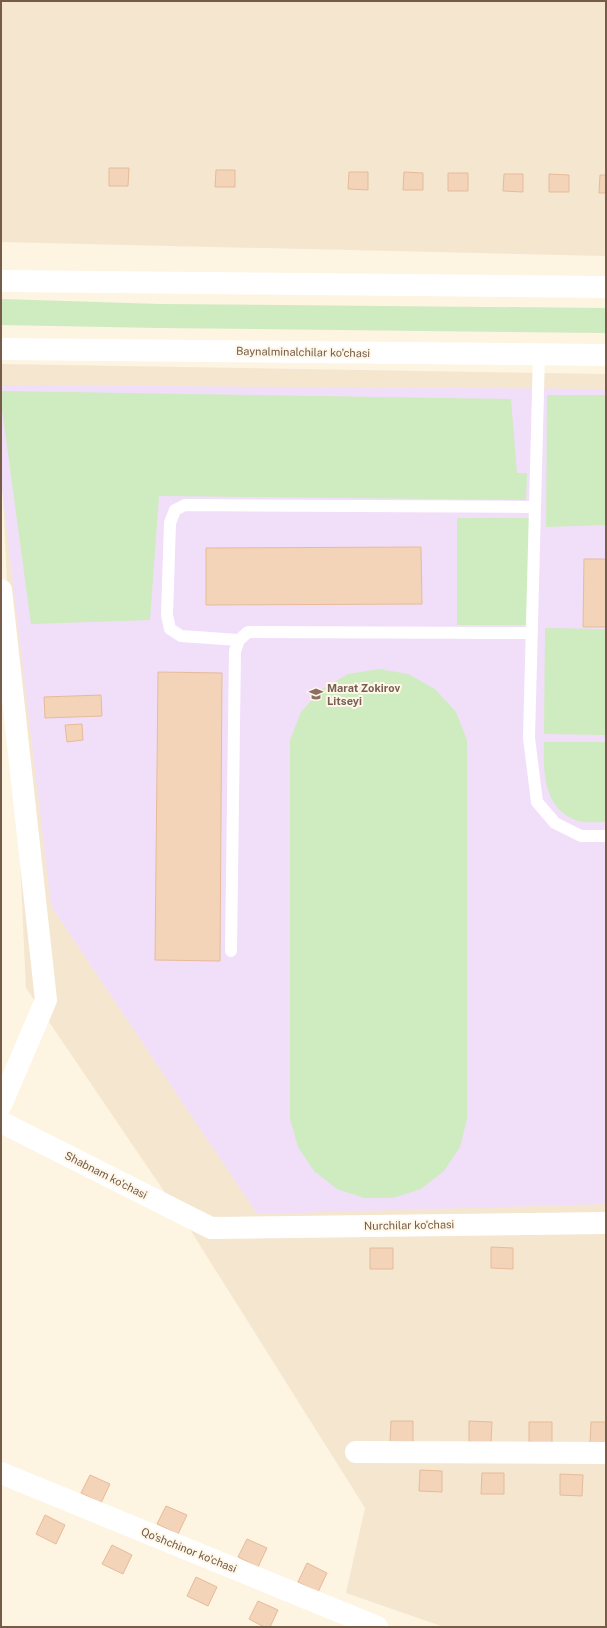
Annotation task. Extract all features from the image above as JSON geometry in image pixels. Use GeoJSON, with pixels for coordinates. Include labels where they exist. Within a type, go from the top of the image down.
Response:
{"type":"FeatureCollection","features":[{"type":"Feature","properties":{"kind":"street"},"geometry":{"type":"LineString","coordinates":[[1,281],[606,287]]}},
{"type":"Feature","properties":{"kind":"street","name":"Baynalminalchilar ko’chasi"},"geometry":{"type":"LineString","coordinates":[[1,348],[606,355]]}},
{"type":"Feature","properties":{"kind":"street"},"geometry":{"type":"LineString","coordinates":[[1,590],[46,1000],[1,1105]]}},
{"type":"Feature","properties":{"kind":"street","name":"Shabnam ko'chasi"},"geometry":{"type":"LineString","coordinates":[[1,1122],[211,1228]]}},
{"type":"Feature","properties":{"kind":"street","name":"Nurchilar ko'chasi"},"geometry":{"type":"LineString","coordinates":[[211,1228],[606,1223]]}},
{"type":"Feature","properties":{"kind":"street"},"geometry":{"type":"LineString","coordinates":[[356,1452],[606,1453]]}},
{"type":"Feature","properties":{"kind":"street","name":"Qo'shchinor ko'chasi"},"geometry":{"type":"LineString","coordinates":[[1,1473],[377,1627]]}},
{"type":"Feature","properties":{"kind":"lane"},"geometry":{"type":"LineString","coordinates":[[539,354],[529,738],[537,802],[555,823],[581,836],[606,836]]}},
{"type":"Feature","properties":{"kind":"lane"},"geometry":{"type":"LineString","coordinates":[[239,640],[181,636],[170,629],[167,615],[170,523],[175,510],[185,505],[535,507]]}},
{"type":"Feature","properties":{"kind":"lane"},"geometry":{"type":"LineString","coordinates":[[231,951],[235,651],[239,640],[248,632],[532,633]]}},
{"type":"Feature","properties":{"kind":"shaded area"},"geometry":{"type":"Polygon","coordinates":[[[1,1],[606,1],[606,256],[1,242],[1,1]]]}},
{"type":"Feature","properties":{"kind":"shaded area","name":"Marat Zokirov Litseyi"},"geometry":{"type":"Polygon","coordinates":[[[1,364],[606,374],[606,1627],[444,1627],[346,1593],[365,1508],[191,1231],[26,988],[1,455],[1,364]]]}},
{"type":"Feature","properties":{"kind":"shaded area","name":"Marat Zokirov Litseyi"},"geometry":{"type":"Polygon","coordinates":[[[1,385],[606,389],[606,1204],[257,1214],[51,906],[1,482],[1,385]]]}},
{"type":"Feature","properties":{"kind":"green space"},"geometry":{"type":"Polygon","coordinates":[[[1,299],[160,304],[606,308],[606,333],[1,325],[1,299]]]}},
{"type":"Feature","properties":{"kind":"green space"},"geometry":{"type":"Polygon","coordinates":[[[1,391],[511,399],[517,473],[527,473],[526,500],[159,496],[150,620],[31,624],[1,402],[1,391]]]}},
{"type":"Feature","properties":{"kind":"green space"},"geometry":{"type":"Polygon","coordinates":[[[547,395],[606,395],[606,525],[546,527],[547,395]]]}},
{"type":"Feature","properties":{"kind":"green space"},"geometry":{"type":"Polygon","coordinates":[[[457,518],[530,518],[529,625],[457,625],[457,518]]]}},
{"type":"Feature","properties":{"kind":"green space"},"geometry":{"type":"Polygon","coordinates":[[[545,628],[606,629],[606,735],[544,734],[545,628]]]}},
{"type":"Feature","properties":{"kind":"green space"},"geometry":{"type":"Polygon","coordinates":[[[379,669],[408,674],[435,689],[456,712],[467,740],[467,1119],[460,1147],[444,1171],[421,1189],[393,1198],[364,1198],[337,1189],[314,1171],[298,1147],[290,1119],[290,740],[301,712],[322,689],[348,674],[379,669]]]}},
{"type":"Feature","properties":{"kind":"green space"},"geometry":{"type":"Polygon","coordinates":[[[544,742],[606,742],[606,822],[578,821],[566,815],[558,808],[552,799],[545,777],[544,742]]]}},
{"type":"Feature","properties":{"kind":"building"},"geometry":{"type":"Polygon","coordinates":[[[109,168],[129,168],[128,186],[109,186],[109,168]]]}},
{"type":"Feature","properties":{"kind":"building"},"geometry":{"type":"Polygon","coordinates":[[[216,170],[235,170],[235,187],[215,187],[216,170]]]}},
{"type":"Feature","properties":{"kind":"building"},"geometry":{"type":"Polygon","coordinates":[[[349,172],[368,172],[368,190],[348,189],[349,172]]]}},
{"type":"Feature","properties":{"kind":"building"},"geometry":{"type":"Polygon","coordinates":[[[404,172],[423,173],[423,190],[403,190],[404,172]]]}},
{"type":"Feature","properties":{"kind":"building"},"geometry":{"type":"Polygon","coordinates":[[[448,173],[468,173],[468,191],[448,191],[448,173]]]}},
{"type":"Feature","properties":{"kind":"building"},"geometry":{"type":"Polygon","coordinates":[[[504,174],[523,174],[523,192],[503,191],[504,174]]]}},
{"type":"Feature","properties":{"kind":"building"},"geometry":{"type":"Polygon","coordinates":[[[549,174],[569,175],[569,192],[549,192],[549,174]]]}},
{"type":"Feature","properties":{"kind":"building"},"geometry":{"type":"Polygon","coordinates":[[[600,175],[606,175],[606,193],[599,193],[600,175]]]}},
{"type":"Feature","properties":{"kind":"building"},"geometry":{"type":"Polygon","coordinates":[[[421,547],[422,604],[206,605],[206,548],[421,547]]]}},
{"type":"Feature","properties":{"kind":"building"},"geometry":{"type":"Polygon","coordinates":[[[584,559],[606,559],[606,627],[583,627],[584,559]]]}},
{"type":"Feature","properties":{"kind":"building"},"geometry":{"type":"Polygon","coordinates":[[[158,672],[222,673],[220,961],[155,960],[158,672]]]}},
{"type":"Feature","properties":{"kind":"building"},"geometry":{"type":"Polygon","coordinates":[[[101,695],[102,716],[45,718],[44,697],[101,695]]]}},
{"type":"Feature","properties":{"kind":"building"},"geometry":{"type":"Polygon","coordinates":[[[82,724],[83,740],[67,742],[65,725],[82,724]]]}},
{"type":"Feature","properties":{"kind":"building"},"geometry":{"type":"Polygon","coordinates":[[[491,1247],[513,1248],[513,1269],[491,1268],[491,1247]]]}},
{"type":"Feature","properties":{"kind":"building"},"geometry":{"type":"Polygon","coordinates":[[[370,1248],[393,1248],[393,1269],[370,1269],[370,1248]]]}},
{"type":"Feature","properties":{"kind":"building"},"geometry":{"type":"Polygon","coordinates":[[[391,1421],[413,1421],[413,1442],[390,1442],[391,1421]]]}},
{"type":"Feature","properties":{"kind":"building"},"geometry":{"type":"Polygon","coordinates":[[[469,1421],[492,1422],[491,1443],[469,1442],[469,1421]]]}},
{"type":"Feature","properties":{"kind":"building"},"geometry":{"type":"Polygon","coordinates":[[[529,1422],[552,1422],[552,1443],[529,1442],[529,1422]]]}},
{"type":"Feature","properties":{"kind":"building"},"geometry":{"type":"Polygon","coordinates":[[[591,1422],[606,1422],[606,1443],[590,1443],[591,1422]]]}},
{"type":"Feature","properties":{"kind":"building"},"geometry":{"type":"Polygon","coordinates":[[[420,1470],[442,1471],[442,1492],[419,1491],[420,1470]]]}},
{"type":"Feature","properties":{"kind":"building"},"geometry":{"type":"Polygon","coordinates":[[[482,1473],[504,1473],[504,1494],[481,1494],[482,1473]]]}},
{"type":"Feature","properties":{"kind":"building"},"geometry":{"type":"Polygon","coordinates":[[[560,1474],[583,1475],[582,1496],[560,1495],[560,1474]]]}},
{"type":"Feature","properties":{"kind":"building"},"geometry":{"type":"Polygon","coordinates":[[[90,1475],[110,1484],[101,1503],[81,1493],[90,1475]]]}},
{"type":"Feature","properties":{"kind":"building"},"geometry":{"type":"Polygon","coordinates":[[[166,1506],[187,1515],[178,1534],[157,1524],[166,1506]]]}},
{"type":"Feature","properties":{"kind":"building"},"geometry":{"type":"Polygon","coordinates":[[[45,1515],[65,1525],[56,1544],[36,1534],[45,1515]]]}},
{"type":"Feature","properties":{"kind":"building"},"geometry":{"type":"Polygon","coordinates":[[[247,1539],[267,1548],[258,1567],[238,1557],[247,1539]]]}},
{"type":"Feature","properties":{"kind":"building"},"geometry":{"type":"Polygon","coordinates":[[[112,1545],[132,1555],[123,1574],[102,1564],[112,1545]]]}},
{"type":"Feature","properties":{"kind":"building"},"geometry":{"type":"Polygon","coordinates":[[[307,1563],[327,1573],[318,1592],[298,1582],[307,1563]]]}},
{"type":"Feature","properties":{"kind":"building"},"geometry":{"type":"Polygon","coordinates":[[[196,1577],[217,1587],[208,1606],[187,1596],[196,1577]]]}},
{"type":"Feature","properties":{"kind":"building"},"geometry":{"type":"Polygon","coordinates":[[[258,1601],[278,1610],[270,1627],[264,1627],[249,1619],[258,1601]]]}},
{"type":"Feature","properties":{"kind":"place","name":"Marat Zokirov Litseyi"},"geometry":{"type":"Point","coordinates":[316,694]}}]}
